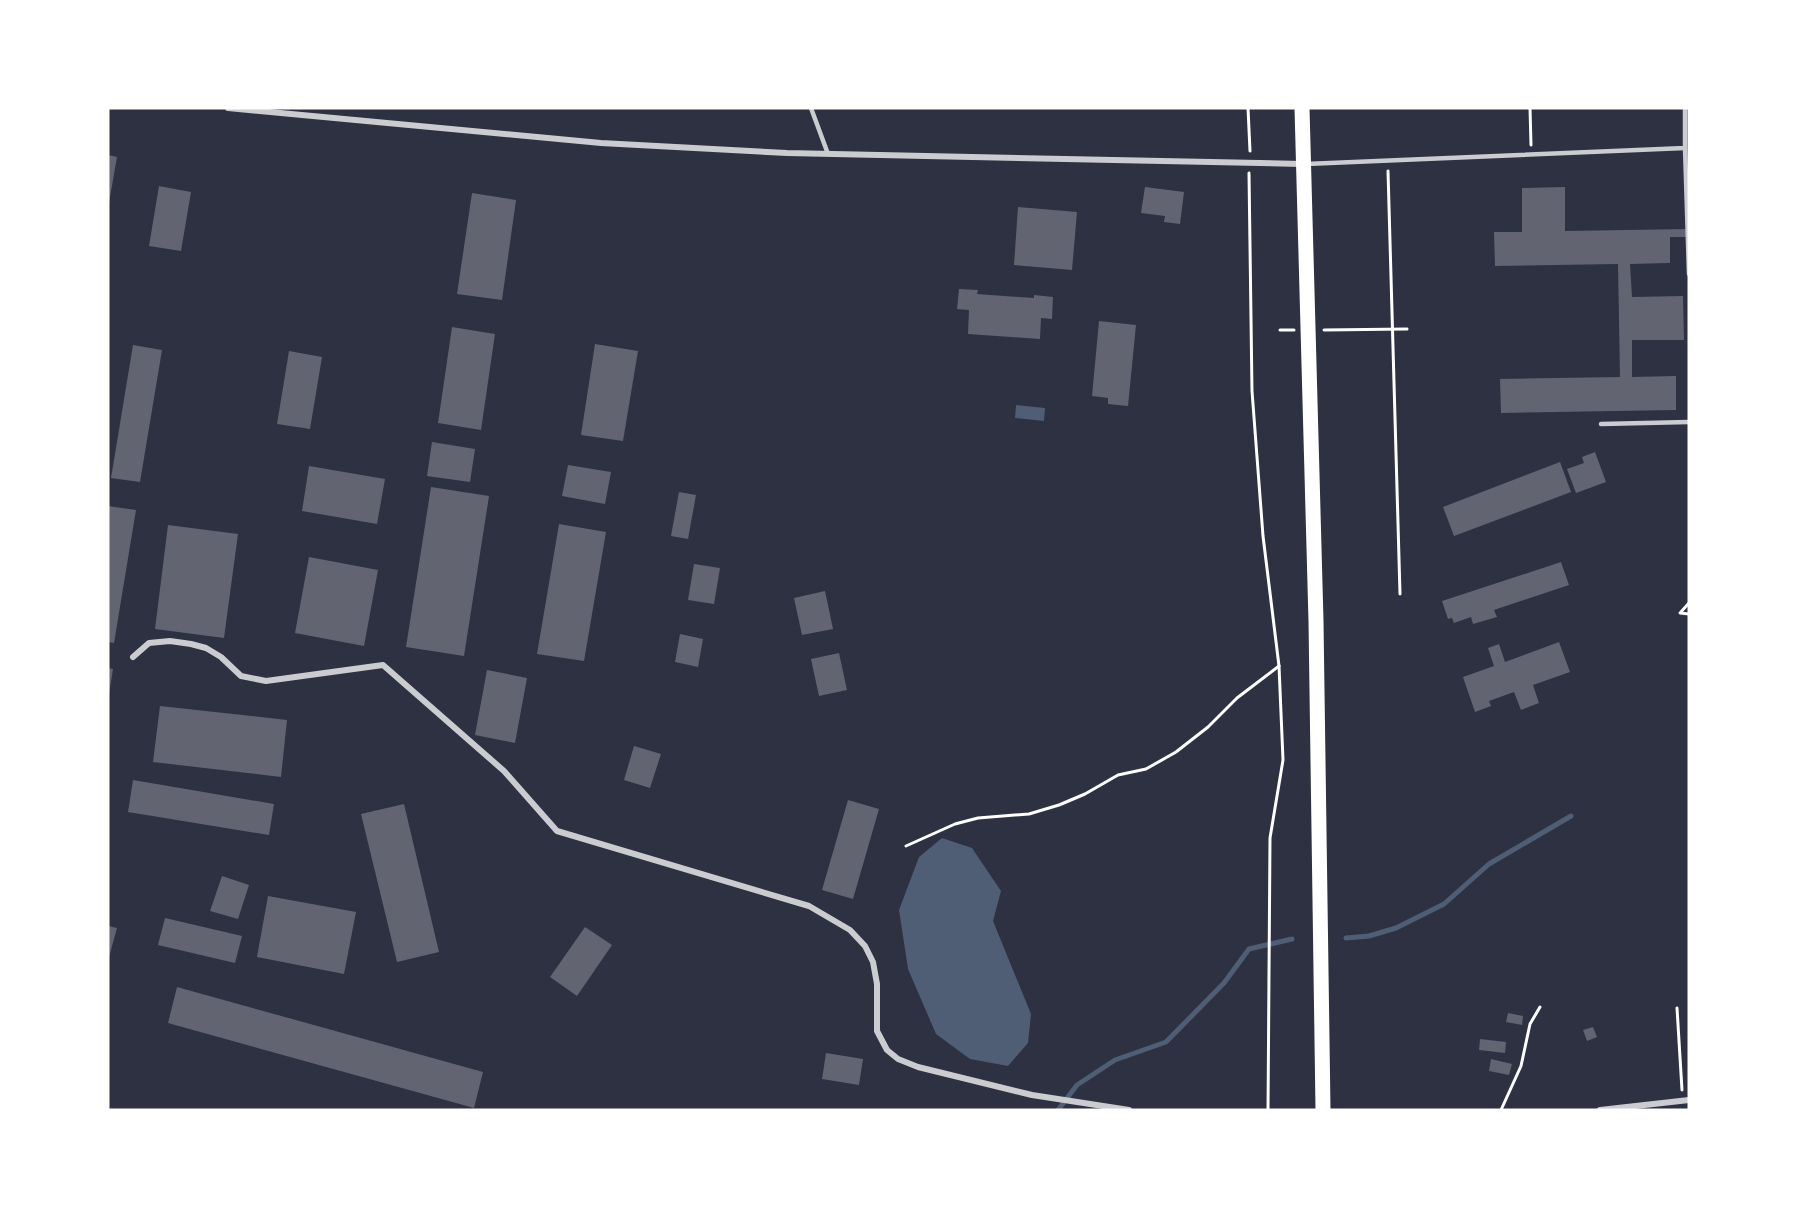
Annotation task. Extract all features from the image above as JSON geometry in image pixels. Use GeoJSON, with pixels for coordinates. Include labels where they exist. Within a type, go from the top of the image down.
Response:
{"type":"FeatureCollection","features":[{"type":"Feature","properties":{"kind":"main road"},"geometry":{"type":"LineString","coordinates":[[1302,108],[1306,164],[1323,1110]]}},
{"type":"Feature","properties":{"kind":"street"},"geometry":{"type":"LineString","coordinates":[[228,108],[601,143],[828,154],[1306,164]]}},
{"type":"Feature","properties":{"kind":"street"},"geometry":{"type":"LineString","coordinates":[[133,657],[149,643],[170,641],[191,644],[206,648],[221,657],[241,676],[266,681],[383,665],[504,771],[557,831],[809,906],[850,930],[865,946],[873,962],[877,984],[877,1031],[887,1050],[898,1059],[918,1067],[1032,1095],[1129,1110]]}},
{"type":"Feature","properties":{"kind":"street"},"geometry":{"type":"LineString","coordinates":[[1600,1110],[1685,1100]]}},
{"type":"Feature","properties":{"kind":"lane"},"geometry":{"type":"LineString","coordinates":[[811,108],[828,154]]}},
{"type":"Feature","properties":{"kind":"lane"},"geometry":{"type":"LineString","coordinates":[[1685,108],[1689,274]]}},
{"type":"Feature","properties":{"kind":"lane"},"geometry":{"type":"LineString","coordinates":[[1306,164],[1685,148]]}},
{"type":"Feature","properties":{"kind":"lane"},"geometry":{"type":"LineString","coordinates":[[1601,424],[1689,422]]}},
{"type":"Feature","properties":{"kind":"path"},"geometry":{"type":"LineString","coordinates":[[1248,108],[1251,163],[1247,186],[1252,391],[1263,536],[1279,666],[1283,760],[1270,838],[1268,1110]]}},
{"type":"Feature","properties":{"kind":"path"},"geometry":{"type":"LineString","coordinates":[[1530,108],[1531,154]]}},
{"type":"Feature","properties":{"kind":"path"},"geometry":{"type":"LineString","coordinates":[[1387,160],[1400,594]]}},
{"type":"Feature","properties":{"kind":"path"},"geometry":{"type":"LineString","coordinates":[[1280,330],[1407,329]]}},
{"type":"Feature","properties":{"kind":"path"},"geometry":{"type":"LineString","coordinates":[[1689,603],[1680,613],[1689,614]]}},
{"type":"Feature","properties":{"kind":"path"},"geometry":{"type":"LineString","coordinates":[[906,846],[955,824],[978,818],[1029,814],[1059,805],[1085,794],[1118,775],[1146,769],[1176,752],[1208,728],[1237,699],[1279,666]]}},
{"type":"Feature","properties":{"kind":"path"},"geometry":{"type":"LineString","coordinates":[[1501,1110],[1521,1066],[1530,1024],[1540,1007]]}},
{"type":"Feature","properties":{"kind":"path"},"geometry":{"type":"LineString","coordinates":[[1677,1008],[1685,1100]]}},
{"type":"Feature","properties":{"kind":"water"},"geometry":{"type":"Polygon","coordinates":[[[1016,405],[1045,408],[1044,421],[1015,418],[1016,405]]]}},
{"type":"Feature","properties":{"kind":"water"},"geometry":{"type":"Polygon","coordinates":[[[942,838],[972,848],[1001,891],[993,921],[1031,1014],[1028,1043],[1008,1066],[970,1059],[936,1034],[908,969],[899,910],[919,857],[942,838]]]}},
{"type":"Feature","properties":{"kind":"building"},"geometry":{"type":"Polygon","coordinates":[[[108,155],[117,157],[109,203],[108,203],[108,155]]]}},
{"type":"Feature","properties":{"kind":"building"},"geometry":{"type":"Polygon","coordinates":[[[159,186],[191,192],[181,251],[149,246],[159,186]]]}},
{"type":"Feature","properties":{"kind":"building"},"geometry":{"type":"Polygon","coordinates":[[[1145,187],[1184,192],[1180,224],[1164,222],[1165,216],[1141,213],[1145,187]]]}},
{"type":"Feature","properties":{"kind":"building"},"geometry":{"type":"Polygon","coordinates":[[[1565,187],[1565,231],[1689,229],[1689,237],[1670,237],[1670,263],[1630,264],[1632,297],[1683,296],[1684,340],[1632,340],[1632,377],[1676,376],[1676,410],[1501,413],[1500,379],[1620,377],[1618,264],[1495,266],[1494,232],[1522,232],[1522,188],[1565,187]]]}},
{"type":"Feature","properties":{"kind":"building"},"geometry":{"type":"Polygon","coordinates":[[[472,193],[516,200],[502,300],[457,294],[472,193]]]}},
{"type":"Feature","properties":{"kind":"building"},"geometry":{"type":"Polygon","coordinates":[[[1018,207],[1077,212],[1072,270],[1014,265],[1018,207]]]}},
{"type":"Feature","properties":{"kind":"building"},"geometry":{"type":"Polygon","coordinates":[[[959,289],[978,290],[977,294],[1053,297],[1052,319],[1041,318],[1040,339],[968,334],[969,310],[957,309],[959,289]]]}},
{"type":"Feature","properties":{"kind":"building"},"geometry":{"type":"Polygon","coordinates":[[[1099,321],[1136,325],[1128,406],[1108,404],[1108,398],[1092,396],[1099,321]]]}},
{"type":"Feature","properties":{"kind":"building"},"geometry":{"type":"Polygon","coordinates":[[[452,327],[495,334],[481,430],[438,423],[452,327]]]}},
{"type":"Feature","properties":{"kind":"building"},"geometry":{"type":"Polygon","coordinates":[[[595,344],[638,351],[623,441],[581,435],[595,344]]]}},
{"type":"Feature","properties":{"kind":"building"},"geometry":{"type":"Polygon","coordinates":[[[133,345],[162,350],[140,482],[111,478],[133,345]]]}},
{"type":"Feature","properties":{"kind":"building"},"geometry":{"type":"Polygon","coordinates":[[[289,351],[322,357],[310,429],[277,424],[289,351]]]}},
{"type":"Feature","properties":{"kind":"building"},"geometry":{"type":"Polygon","coordinates":[[[432,442],[475,449],[470,482],[427,476],[432,442]]]}},
{"type":"Feature","properties":{"kind":"building"},"geometry":{"type":"Polygon","coordinates":[[[1595,452],[1606,482],[1576,493],[1567,469],[1584,463],[1582,457],[1595,452]]]}},
{"type":"Feature","properties":{"kind":"building"},"geometry":{"type":"Polygon","coordinates":[[[1560,462],[1571,492],[1454,536],[1443,507],[1560,462]]]}},
{"type":"Feature","properties":{"kind":"building"},"geometry":{"type":"Polygon","coordinates":[[[568,465],[611,472],[605,504],[562,496],[568,465]]]}},
{"type":"Feature","properties":{"kind":"building"},"geometry":{"type":"Polygon","coordinates":[[[309,466],[385,479],[377,524],[302,511],[309,466]]]}},
{"type":"Feature","properties":{"kind":"building"},"geometry":{"type":"Polygon","coordinates":[[[431,487],[489,496],[464,656],[406,647],[431,487]]]}},
{"type":"Feature","properties":{"kind":"building"},"geometry":{"type":"Polygon","coordinates":[[[679,492],[696,495],[688,539],[671,536],[679,492]]]}},
{"type":"Feature","properties":{"kind":"building"},"geometry":{"type":"Polygon","coordinates":[[[108,506],[136,510],[114,643],[108,642],[108,506]]]}},
{"type":"Feature","properties":{"kind":"building"},"geometry":{"type":"Polygon","coordinates":[[[559,524],[606,532],[584,661],[537,654],[559,524]]]}},
{"type":"Feature","properties":{"kind":"building"},"geometry":{"type":"Polygon","coordinates":[[[168,525],[238,534],[224,638],[155,629],[168,525]]]}},
{"type":"Feature","properties":{"kind":"building"},"geometry":{"type":"Polygon","coordinates":[[[309,557],[378,570],[364,646],[295,633],[309,557]]]}},
{"type":"Feature","properties":{"kind":"building"},"geometry":{"type":"Polygon","coordinates":[[[1561,562],[1569,585],[1494,610],[1497,617],[1473,624],[1471,617],[1454,623],[1452,618],[1448,619],[1442,601],[1561,562]]]}},
{"type":"Feature","properties":{"kind":"building"},"geometry":{"type":"Polygon","coordinates":[[[694,564],[720,568],[714,604],[688,600],[694,564]]]}},
{"type":"Feature","properties":{"kind":"building"},"geometry":{"type":"Polygon","coordinates":[[[825,591],[833,629],[802,635],[794,598],[825,591]]]}},
{"type":"Feature","properties":{"kind":"building"},"geometry":{"type":"Polygon","coordinates":[[[680,634],[703,639],[698,667],[675,662],[680,634]]]}},
{"type":"Feature","properties":{"kind":"building"},"geometry":{"type":"Polygon","coordinates":[[[1559,642],[1570,672],[1533,685],[1539,703],[1521,710],[1514,692],[1489,701],[1491,706],[1475,712],[1463,677],[1494,666],[1488,648],[1499,644],[1505,662],[1559,642]]]}},
{"type":"Feature","properties":{"kind":"building"},"geometry":{"type":"Polygon","coordinates":[[[839,653],[847,690],[819,696],[811,659],[839,653]]]}},
{"type":"Feature","properties":{"kind":"building"},"geometry":{"type":"Polygon","coordinates":[[[108,668],[113,669],[109,694],[108,694],[108,668]]]}},
{"type":"Feature","properties":{"kind":"building"},"geometry":{"type":"Polygon","coordinates":[[[487,670],[527,678],[515,743],[475,735],[487,670]]]}},
{"type":"Feature","properties":{"kind":"building"},"geometry":{"type":"Polygon","coordinates":[[[160,706],[287,720],[281,777],[153,762],[160,706]]]}},
{"type":"Feature","properties":{"kind":"building"},"geometry":{"type":"Polygon","coordinates":[[[634,746],[661,754],[650,788],[624,780],[634,746]]]}},
{"type":"Feature","properties":{"kind":"building"},"geometry":{"type":"Polygon","coordinates":[[[133,780],[274,804],[269,835],[128,812],[133,780]]]}},
{"type":"Feature","properties":{"kind":"building"},"geometry":{"type":"Polygon","coordinates":[[[848,800],[879,809],[853,899],[822,890],[848,800]]]}},
{"type":"Feature","properties":{"kind":"building"},"geometry":{"type":"Polygon","coordinates":[[[404,804],[439,952],[397,962],[361,814],[404,804]]]}},
{"type":"Feature","properties":{"kind":"building"},"geometry":{"type":"Polygon","coordinates":[[[222,876],[249,885],[238,919],[210,911],[222,876]]]}},
{"type":"Feature","properties":{"kind":"building"},"geometry":{"type":"Polygon","coordinates":[[[268,896],[356,912],[344,974],[257,957],[268,896]]]}},
{"type":"Feature","properties":{"kind":"building"},"geometry":{"type":"Polygon","coordinates":[[[165,918],[242,936],[235,963],[158,945],[165,918]]]}},
{"type":"Feature","properties":{"kind":"building"},"geometry":{"type":"Polygon","coordinates":[[[108,926],[117,928],[109,957],[108,956],[108,926]]]}},
{"type":"Feature","properties":{"kind":"building"},"geometry":{"type":"Polygon","coordinates":[[[585,927],[612,945],[577,996],[550,977],[585,927]]]}},
{"type":"Feature","properties":{"kind":"building"},"geometry":{"type":"Polygon","coordinates":[[[177,987],[483,1072],[474,1108],[168,1023],[177,987]]]}},
{"type":"Feature","properties":{"kind":"building"},"geometry":{"type":"Polygon","coordinates":[[[1508,1013],[1523,1016],[1522,1025],[1506,1022],[1508,1013]]]}},
{"type":"Feature","properties":{"kind":"building"},"geometry":{"type":"Polygon","coordinates":[[[1593,1027],[1597,1037],[1587,1041],[1583,1030],[1593,1027]]]}},
{"type":"Feature","properties":{"kind":"building"},"geometry":{"type":"Polygon","coordinates":[[[1480,1039],[1506,1042],[1505,1053],[1479,1050],[1480,1039]]]}},
{"type":"Feature","properties":{"kind":"building"},"geometry":{"type":"Polygon","coordinates":[[[826,1053],[863,1059],[859,1085],[822,1079],[826,1053]]]}},
{"type":"Feature","properties":{"kind":"building"},"geometry":{"type":"Polygon","coordinates":[[[1491,1059],[1512,1064],[1509,1075],[1489,1071],[1491,1059]]]}},
{"type":"Feature","properties":{"kind":"waterway"},"geometry":{"type":"LineString","coordinates":[[1346,938],[1369,936],[1396,928],[1444,904],[1489,864],[1571,816]]}},
{"type":"Feature","properties":{"kind":"waterway"},"geometry":{"type":"LineString","coordinates":[[1058,1110],[1077,1085],[1115,1060],[1166,1042],[1224,983],[1249,949],[1292,939]]}}]}
